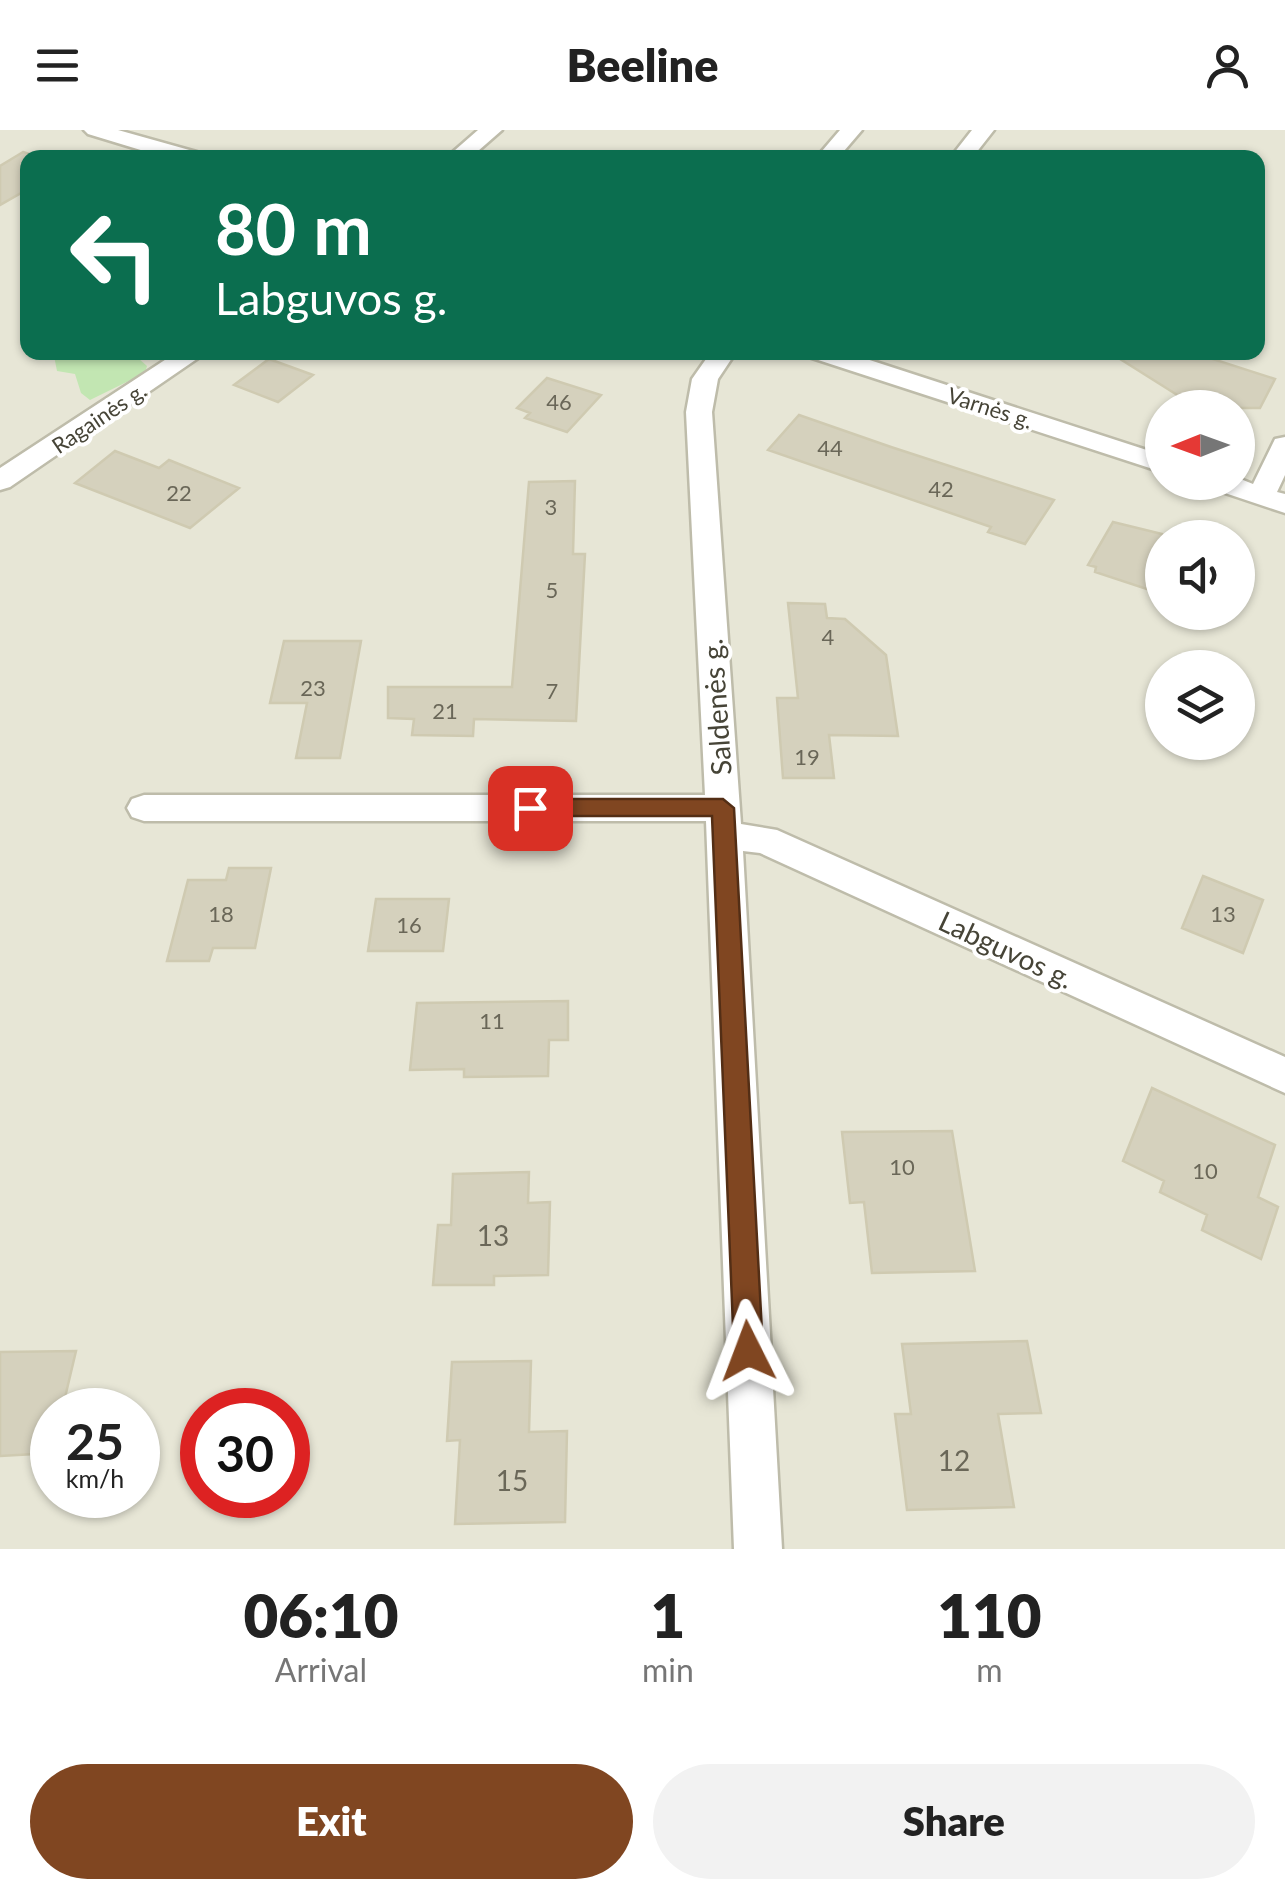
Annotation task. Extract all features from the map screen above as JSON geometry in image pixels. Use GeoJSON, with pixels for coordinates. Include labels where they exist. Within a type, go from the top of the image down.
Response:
{"type":"FeatureCollection","features":[{"type":"Feature","properties":{"kind":"street"},"geometry":{"type":"LineString","coordinates":[[95,130],[164,150]]}},
{"type":"Feature","properties":{"kind":"street"},"geometry":{"type":"LineString","coordinates":[[466,150],[492,130]]}},
{"type":"Feature","properties":{"kind":"street"},"geometry":{"type":"LineString","coordinates":[[833,150],[851,130]]}},
{"type":"Feature","properties":{"kind":"street"},"geometry":{"type":"LineString","coordinates":[[967,150],[983,130]]}},
{"type":"Feature","properties":{"kind":"street","name":"Ragainės g."},"geometry":{"type":"LineString","coordinates":[[0,481],[184,360]]}},
{"type":"Feature","properties":{"kind":"street","name":"Saldenės g."},"geometry":{"type":"LineString","coordinates":[[718,360],[705,378],[699,412],[724,822],[758,1549]]}},
{"type":"Feature","properties":{"kind":"street","name":"Varnės g."},"geometry":{"type":"LineString","coordinates":[[843,360],[1145,458]]}},
{"type":"Feature","properties":{"kind":"street"},"geometry":{"type":"LineString","coordinates":[[1273,500],[1285,445]]}},
{"type":"Feature","properties":{"kind":"street","name":"Labguvos g."},"geometry":{"type":"LineString","coordinates":[[144,808],[724,822],[1285,1076]]}},
{"type":"Feature","properties":{"kind":"shaded area"},"geometry":{"type":"Polygon","coordinates":[[[0,130],[1285,130],[1285,1549],[0,1549],[0,130]]]}},
{"type":"Feature","properties":{"kind":"green space"},"geometry":{"type":"Polygon","coordinates":[[[55,360],[140,360],[147,366],[145,373],[90,400],[81,393],[75,374],[57,371],[55,360]]]}},
{"type":"Feature","properties":{"kind":"building"},"geometry":{"type":"Polygon","coordinates":[[[20,154],[20,194],[0,205],[0,166],[20,154]]]}},
{"type":"Feature","properties":{"kind":"building"},"geometry":{"type":"Polygon","coordinates":[[[268,360],[313,375],[278,402],[234,385],[268,360]]]}},
{"type":"Feature","properties":{"kind":"building"},"geometry":{"type":"Polygon","coordinates":[[[1122,360],[1216,360],[1275,379],[1260,408],[1255,408],[1255,390],[1169,390],[1122,360]]]}},
{"type":"Feature","properties":{"kind":"building"},"geometry":{"type":"Polygon","coordinates":[[[547,378],[601,395],[567,432],[525,418],[530,413],[517,408],[547,378]]]}},
{"type":"Feature","properties":{"kind":"building"},"geometry":{"type":"Polygon","coordinates":[[[799,415],[1054,500],[1025,544],[988,532],[991,527],[768,450],[799,415]]]}},
{"type":"Feature","properties":{"kind":"building"},"geometry":{"type":"Polygon","coordinates":[[[115,451],[159,468],[169,460],[239,488],[190,528],[75,483],[115,451]]]}},
{"type":"Feature","properties":{"kind":"building"},"geometry":{"type":"Polygon","coordinates":[[[575,481],[573,554],[585,554],[576,721],[474,719],[473,736],[412,735],[414,719],[388,718],[388,687],[512,687],[529,482],[575,481]]]}},
{"type":"Feature","properties":{"kind":"building"},"geometry":{"type":"Polygon","coordinates":[[[1113,522],[1145,530],[1145,588],[1095,572],[1096,567],[1088,565],[1113,522]]]}},
{"type":"Feature","properties":{"kind":"building"},"geometry":{"type":"Polygon","coordinates":[[[788,603],[825,604],[827,618],[845,619],[886,655],[898,736],[829,735],[834,778],[783,778],[777,698],[798,698],[788,603]]]}},
{"type":"Feature","properties":{"kind":"building"},"geometry":{"type":"Polygon","coordinates":[[[284,641],[361,641],[340,758],[296,758],[307,703],[270,703],[284,641]]]}},
{"type":"Feature","properties":{"kind":"building"},"geometry":{"type":"Polygon","coordinates":[[[229,868],[271,868],[255,948],[213,948],[209,961],[167,961],[188,880],[226,880],[229,868]]]}},
{"type":"Feature","properties":{"kind":"building"},"geometry":{"type":"Polygon","coordinates":[[[1203,876],[1263,900],[1243,953],[1182,928],[1203,876]]]}},
{"type":"Feature","properties":{"kind":"building"},"geometry":{"type":"Polygon","coordinates":[[[376,899],[449,899],[443,951],[368,951],[376,899]]]}},
{"type":"Feature","properties":{"kind":"building"},"geometry":{"type":"Polygon","coordinates":[[[568,1001],[568,1040],[549,1040],[548,1076],[464,1077],[464,1069],[410,1070],[417,1003],[568,1001]]]}},
{"type":"Feature","properties":{"kind":"building"},"geometry":{"type":"Polygon","coordinates":[[[1152,1088],[1275,1145],[1258,1197],[1278,1207],[1261,1259],[1202,1230],[1207,1215],[1160,1192],[1164,1181],[1123,1161],[1152,1088]]]}},
{"type":"Feature","properties":{"kind":"building"},"geometry":{"type":"Polygon","coordinates":[[[952,1131],[975,1271],[872,1273],[864,1202],[850,1203],[842,1132],[952,1131]]]}},
{"type":"Feature","properties":{"kind":"building"},"geometry":{"type":"Polygon","coordinates":[[[529,1172],[528,1203],[550,1202],[548,1275],[494,1276],[494,1285],[433,1285],[438,1225],[451,1225],[453,1174],[529,1172]]]}},
{"type":"Feature","properties":{"kind":"building"},"geometry":{"type":"Polygon","coordinates":[[[1027,1341],[1041,1413],[998,1414],[1014,1507],[907,1510],[895,1414],[911,1414],[902,1344],[1027,1341]]]}},
{"type":"Feature","properties":{"kind":"building"},"geometry":{"type":"Polygon","coordinates":[[[76,1351],[67,1388],[30,1388],[30,1454],[0,1456],[0,1352],[76,1351]]]}},
{"type":"Feature","properties":{"kind":"building"},"geometry":{"type":"Polygon","coordinates":[[[531,1361],[529,1432],[567,1431],[565,1522],[455,1524],[460,1440],[447,1441],[452,1362],[531,1361]]]}},
{"type":"Feature","properties":{"kind":"route"},"geometry":{"type":"LineString","coordinates":[[530,808],[723,808],[748,1351]]}}]}
